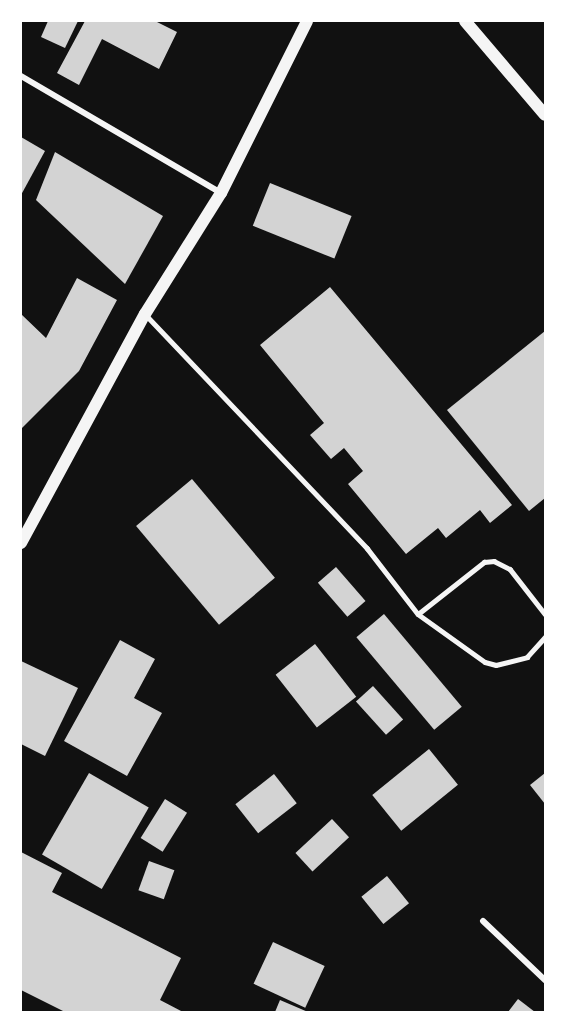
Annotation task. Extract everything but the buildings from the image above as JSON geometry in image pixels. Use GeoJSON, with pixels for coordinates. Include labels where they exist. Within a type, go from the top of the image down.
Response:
{"type":"FeatureCollection","features":[{"type":"Feature","properties":{"kind":"main road"},"geometry":{"type":"LineString","coordinates":[[21,543],[145,314],[222,193],[307,21]]}},
{"type":"Feature","properties":{"kind":"main road"},"geometry":{"type":"LineString","coordinates":[[465,21],[545,115]]}},
{"type":"Feature","properties":{"kind":"street"},"geometry":{"type":"LineString","coordinates":[[21,76],[222,193]]}},
{"type":"Feature","properties":{"kind":"street"},"geometry":{"type":"LineString","coordinates":[[483,921],[545,980]]}},
{"type":"Feature","properties":{"kind":"lane"},"geometry":{"type":"LineString","coordinates":[[145,314],[367,548],[418,614],[485,662],[496,665],[527,657],[545,637]]}},
{"type":"Feature","properties":{"kind":"lane"},"geometry":{"type":"LineString","coordinates":[[418,614],[484,562],[494,561],[510,569],[545,614]]}}]}
